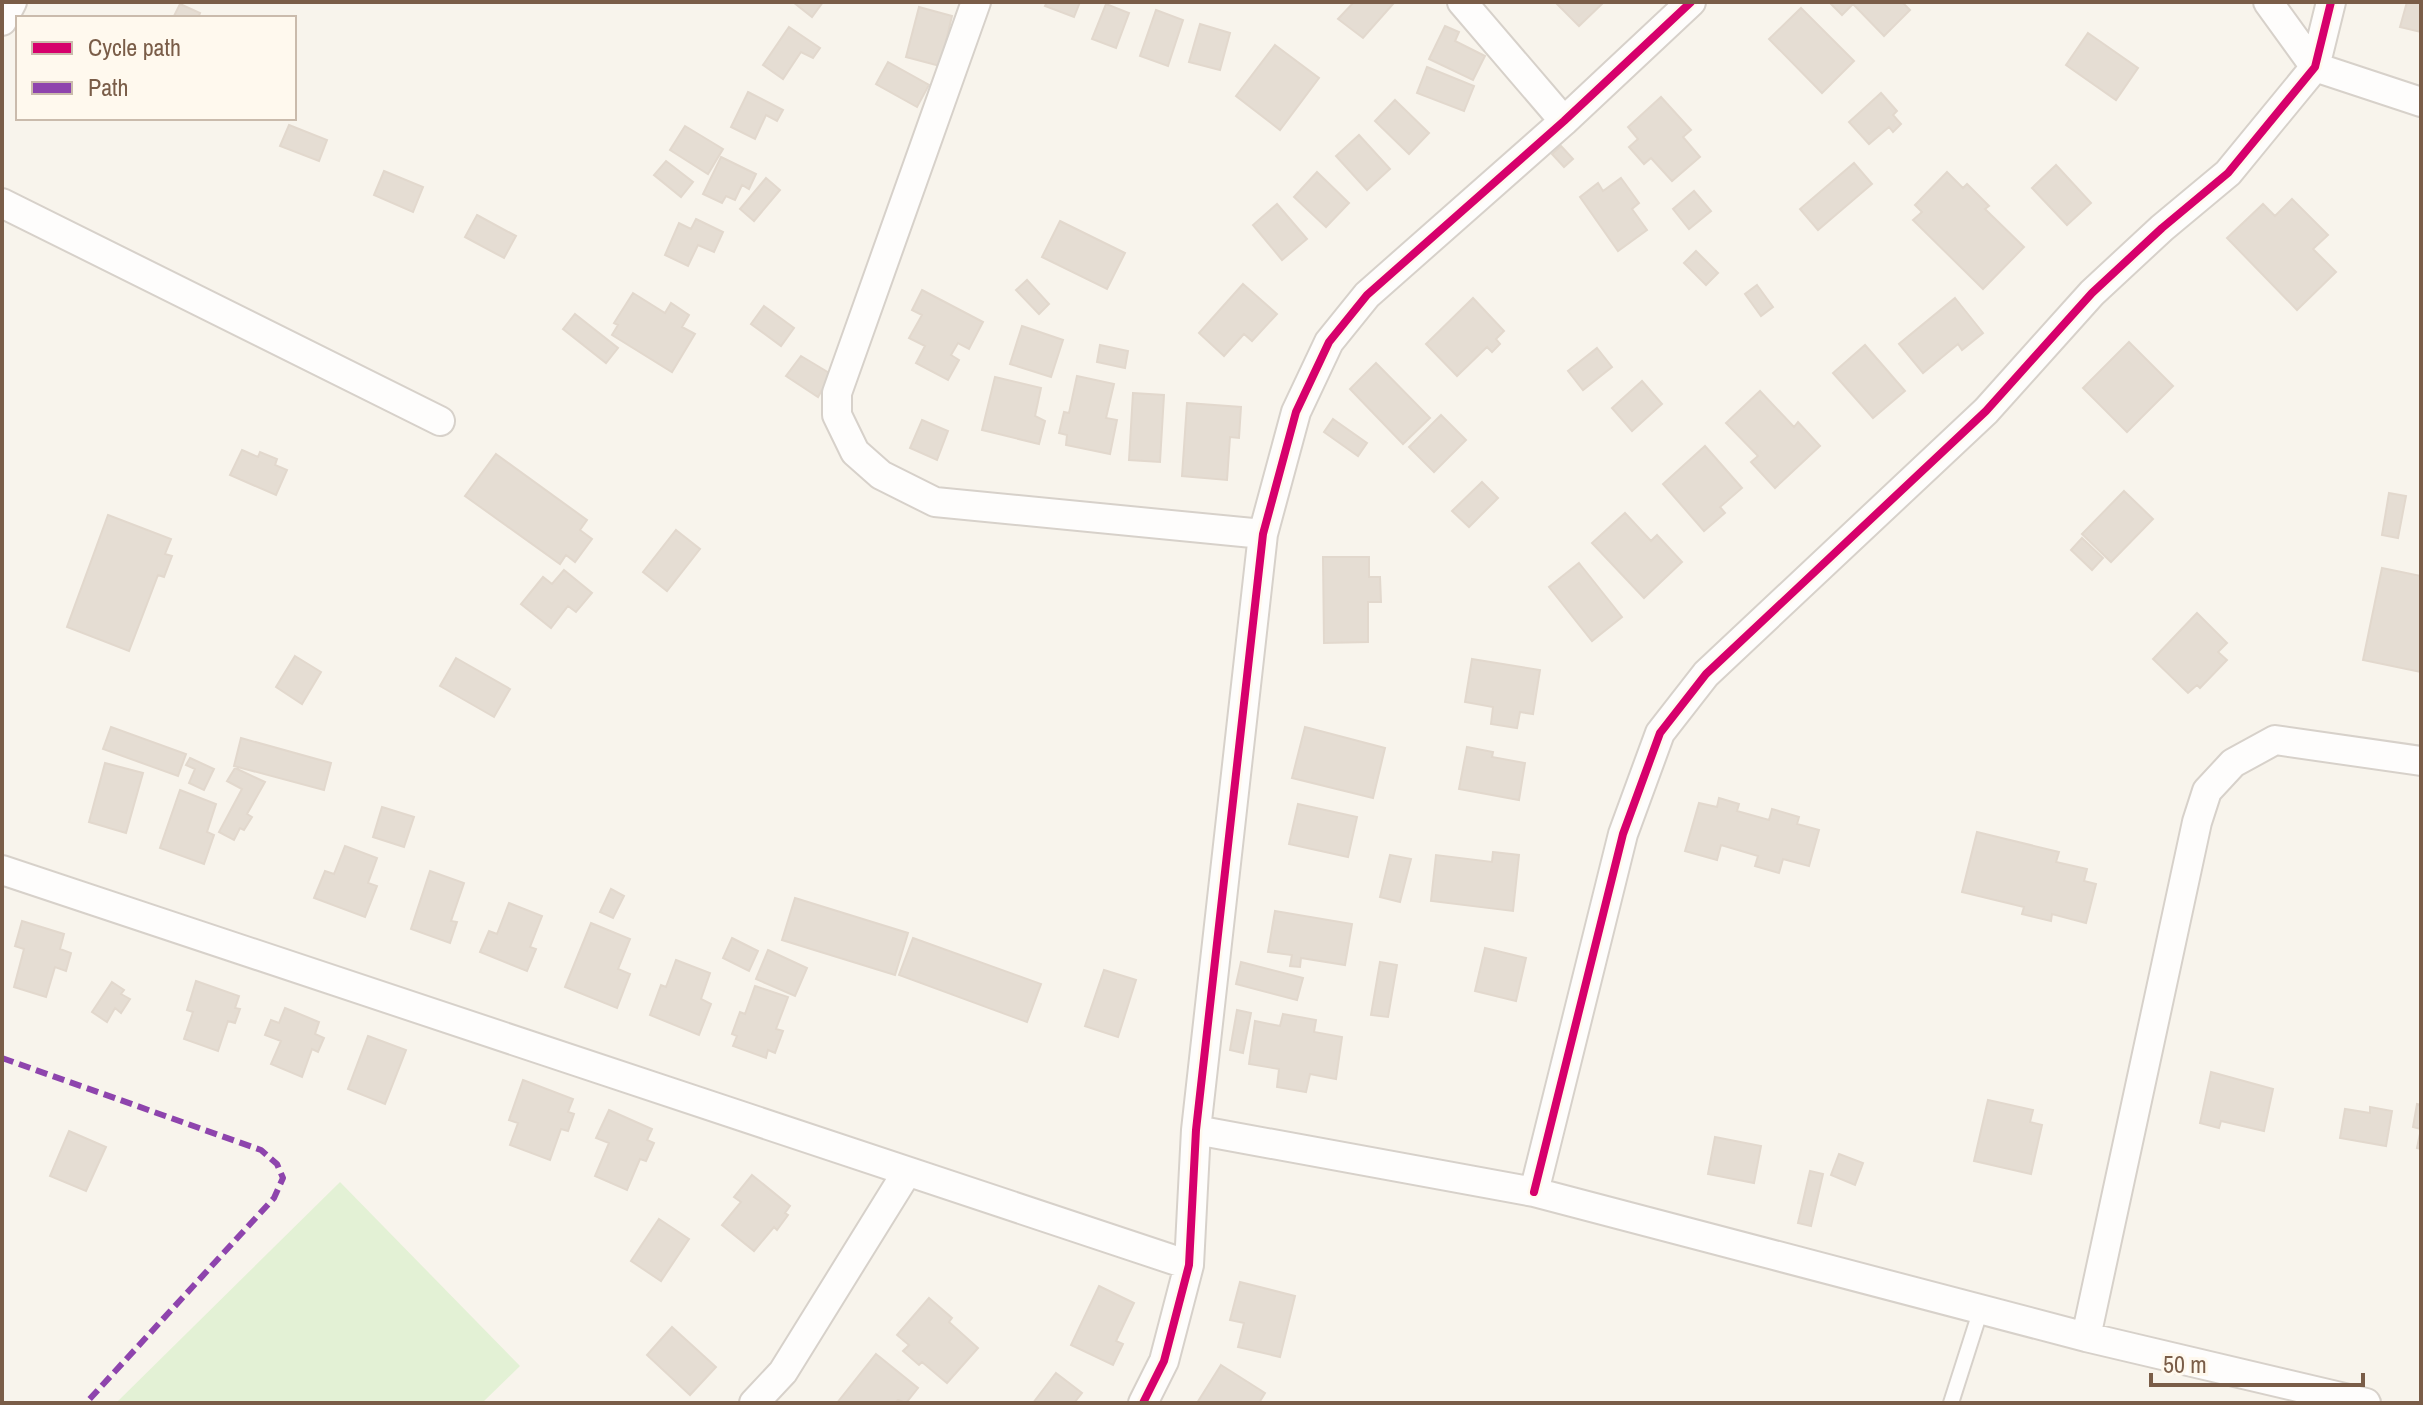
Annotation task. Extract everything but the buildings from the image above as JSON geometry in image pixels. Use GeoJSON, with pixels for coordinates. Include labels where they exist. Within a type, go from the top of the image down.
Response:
{"type":"FeatureCollection","features":[{"type":"Feature","properties":{"kind":"street"},"geometry":{"type":"LineString","coordinates":[[2,21],[12,2]]}},
{"type":"Feature","properties":{"kind":"street"},"geometry":{"type":"LineString","coordinates":[[976,2],[837,393],[837,415],[855,452],[881,475],[935,502],[1263,534]]}},
{"type":"Feature","properties":{"kind":"street"},"geometry":{"type":"LineString","coordinates":[[1462,2],[1564,121]]}},
{"type":"Feature","properties":{"kind":"street"},"geometry":{"type":"LineString","coordinates":[[1143,1403],[1164,1361],[1189,1265],[1196,1130],[1263,534],[1296,412],[1329,342],[1367,295],[1564,121],[1691,2]]}},
{"type":"Feature","properties":{"kind":"street"},"geometry":{"type":"LineString","coordinates":[[2268,2],[2315,67],[2421,102]]}},
{"type":"Feature","properties":{"kind":"street"},"geometry":{"type":"LineString","coordinates":[[1534,1192],[1623,834],[1660,733],[1706,674],[1986,411],[2092,293],[2162,228],[2228,173],[2315,67],[2331,2]]}},
{"type":"Feature","properties":{"kind":"street"},"geometry":{"type":"LineString","coordinates":[[2,203],[440,421]]}},
{"type":"Feature","properties":{"kind":"street"},"geometry":{"type":"LineString","coordinates":[[2086,1337],[2197,822],[2207,791],[2233,763],[2275,740],[2421,761]]}},
{"type":"Feature","properties":{"kind":"street"},"geometry":{"type":"LineString","coordinates":[[2,870],[1189,1265]]}},
{"type":"Feature","properties":{"kind":"street"},"geometry":{"type":"LineString","coordinates":[[1196,1130],[1534,1192],[2086,1337],[2366,1403]]}},
{"type":"Feature","properties":{"kind":"street"},"geometry":{"type":"LineString","coordinates":[[754,1403],[783,1372],[907,1172]]}},
{"type":"Feature","properties":{"kind":"lane"},"geometry":{"type":"LineString","coordinates":[[1951,1403],[1981,1309]]}},
{"type":"Feature","properties":{"kind":"green space"},"geometry":{"type":"Polygon","coordinates":[[[340,1182],[520,1366],[482,1403],[116,1403],[340,1182]]]}},
{"type":"Feature","properties":{"kind":"marked path"},"geometry":{"type":"LineString","coordinates":[[2,1058],[261,1150],[277,1164],[283,1178],[274,1198],[86,1403]]}},
{"type":"Feature","properties":{"kind":"cycle path"},"geometry":{"type":"LineString","coordinates":[[1143,1403],[1164,1361],[1189,1265],[1196,1130],[1263,534],[1296,412],[1329,342],[1367,295],[1564,121],[1691,2]]}},
{"type":"Feature","properties":{"kind":"cycle path"},"geometry":{"type":"LineString","coordinates":[[1534,1192],[1623,834],[1660,733],[1706,674],[1986,411],[2092,293],[2162,228],[2228,173],[2315,67],[2331,2]]}}]}
